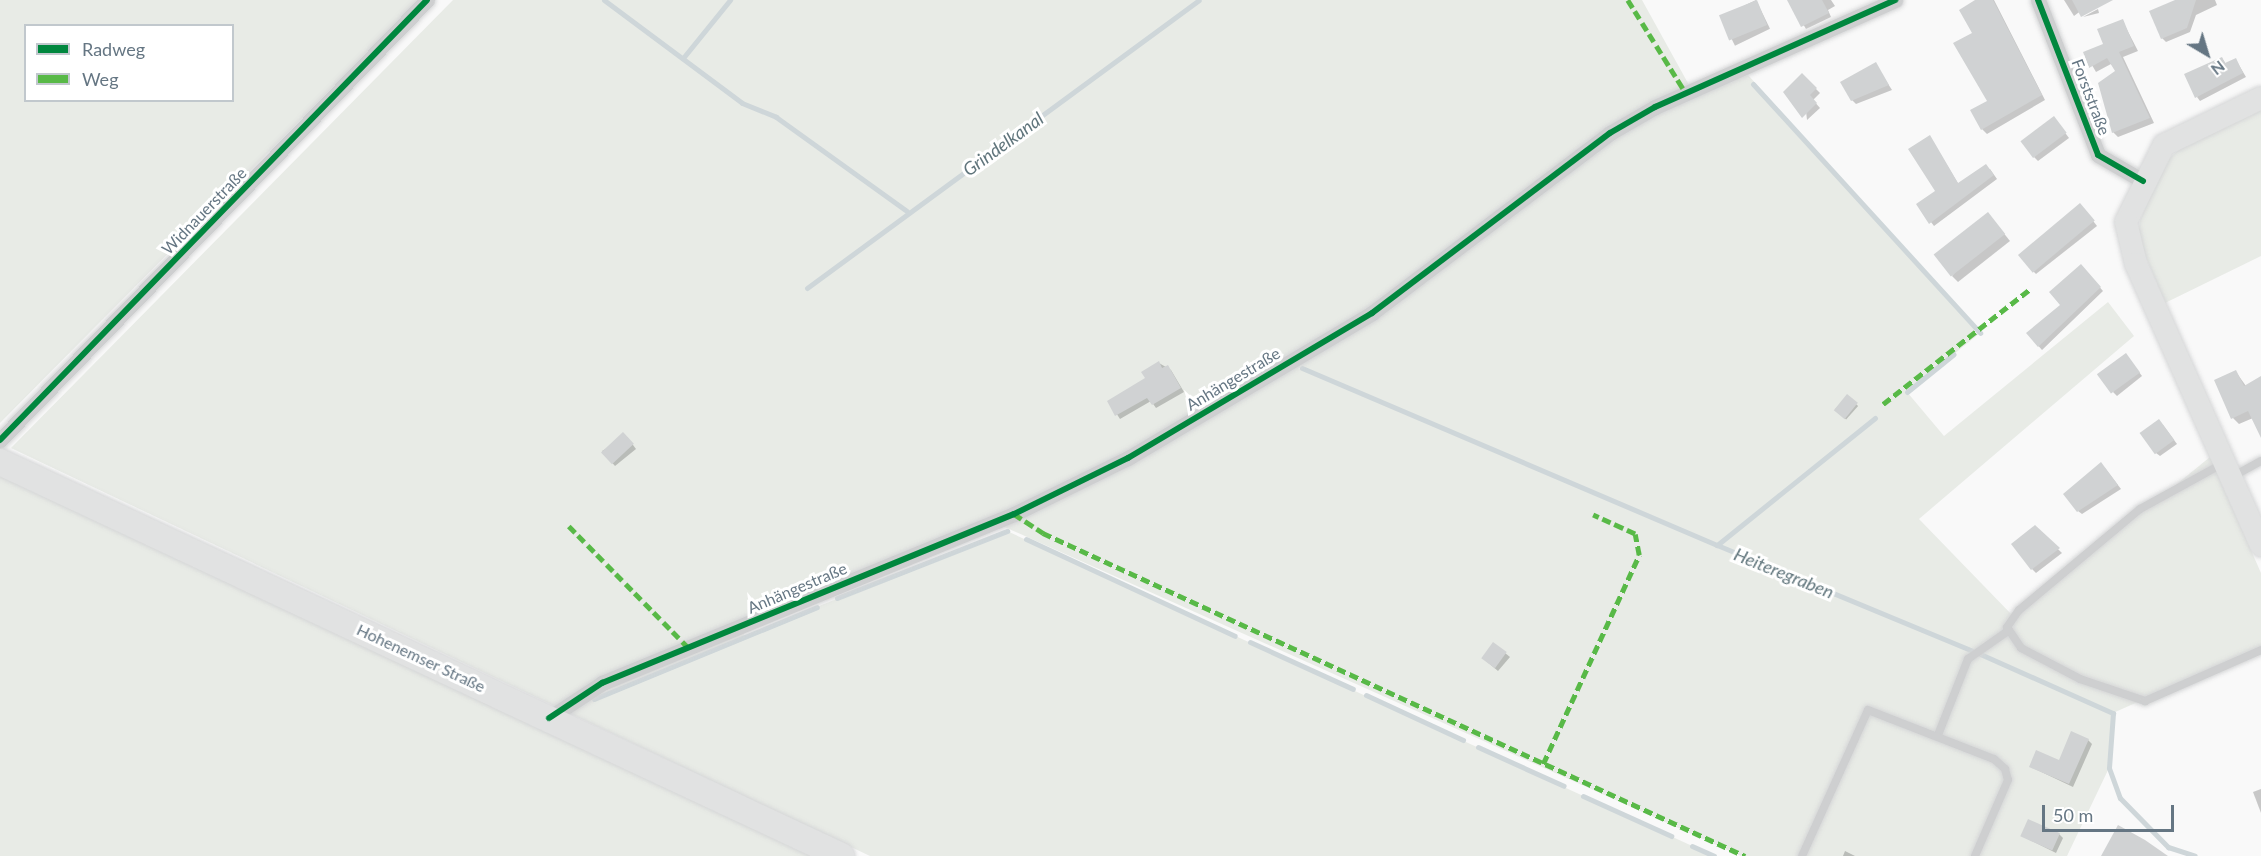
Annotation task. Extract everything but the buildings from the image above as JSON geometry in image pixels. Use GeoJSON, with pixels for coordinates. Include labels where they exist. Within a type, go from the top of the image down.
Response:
{"type":"FeatureCollection","features":[{"type":"Feature","properties":{"kind":"main road","name":"Hohenemser Straße"},"geometry":{"type":"LineString","coordinates":[[0,462],[841,856]]}},
{"type":"Feature","properties":{"kind":"street","name":"Widnauerstraße"},"geometry":{"type":"LineString","coordinates":[[0,440],[427,0]]}},
{"type":"Feature","properties":{"kind":"street","name":"Anhängestraße"},"geometry":{"type":"LineString","coordinates":[[549,718],[602,683],[1014,514],[1128,458],[1372,313],[1610,133],[1655,107],[1894,0]]}},
{"type":"Feature","properties":{"kind":"street","name":"Forststraße"},"geometry":{"type":"LineString","coordinates":[[2038,0],[2098,155],[2143,181]]}},
{"type":"Feature","properties":{"kind":"street"},"geometry":{"type":"LineString","coordinates":[[2261,98],[2172,139],[2143,181],[2126,222],[2128,243],[2225,472],[2261,545]]}},
{"type":"Feature","properties":{"kind":"lane"},"geometry":{"type":"LineString","coordinates":[[1938,735],[1968,659],[2008,631],[2019,610],[2140,509],[2225,472],[2261,460]]}},
{"type":"Feature","properties":{"kind":"lane"},"geometry":{"type":"LineString","coordinates":[[2008,631],[2021,648],[2080,679],[2145,701],[2261,650]]}},
{"type":"Feature","properties":{"kind":"lane"},"geometry":{"type":"LineString","coordinates":[[1802,856],[1868,710],[1938,735],[1994,759],[2005,769],[2008,780],[1975,856]]}},
{"type":"Feature","properties":{"kind":"shaded area"},"geometry":{"type":"Polygon","coordinates":[[[0,0],[419,0],[0,423],[0,0]]]}},
{"type":"Feature","properties":{"kind":"shaded area"},"geometry":{"type":"Polygon","coordinates":[[[453,0],[1642,0],[1694,94],[1748,75],[1980,333],[1907,392],[1944,436],[2108,302],[2134,336],[1919,519],[2014,617],[2210,457],[2261,573],[2261,647],[2113,713],[2109,768],[2067,856],[1741,856],[989,520],[742,623],[744,636],[1007,531],[1714,856],[870,856],[11,448],[453,0]],[[1298,368],[1433,425],[1433,424],[1298,368]]]}},
{"type":"Feature","properties":{"kind":"shaded area"},"geometry":{"type":"Polygon","coordinates":[[[2261,107],[2261,256],[2165,303],[2138,238],[2140,220],[2165,162],[2183,146],[2261,107]]]}},
{"type":"Feature","properties":{"kind":"shaded area"},"geometry":{"type":"Polygon","coordinates":[[[0,468],[815,856],[0,856],[0,468]]]}},
{"type":"Feature","properties":{"kind":"waterway"},"geometry":{"type":"LineString","coordinates":[[604,0],[742,103],[776,117],[907,211]]}},
{"type":"Feature","properties":{"kind":"waterway"},"geometry":{"type":"LineString","coordinates":[[683,58],[730,0]]}},
{"type":"Feature","properties":{"kind":"waterway","name":"Grindelkanal"},"geometry":{"type":"LineString","coordinates":[[807,288],[1199,0]]}},
{"type":"Feature","properties":{"kind":"waterway"},"geometry":{"type":"LineString","coordinates":[[1753,84],[1980,333]]}},
{"type":"Feature","properties":{"kind":"waterway"},"geometry":{"type":"LineString","coordinates":[[1907,392],[1954,354]]}},
{"type":"Feature","properties":{"kind":"waterway"},"geometry":{"type":"LineString","coordinates":[[1302,368],[1717,545]]}},
{"type":"Feature","properties":{"kind":"waterway","name":"Heiteregraben"},"geometry":{"type":"LineString","coordinates":[[1875,418],[1717,545],[1971,650]]}},
{"type":"Feature","properties":{"kind":"waterway"},"geometry":{"type":"LineString","coordinates":[[837,598],[1007,531]]}},
{"type":"Feature","properties":{"kind":"waterway"},"geometry":{"type":"LineString","coordinates":[[1026,539],[1235,636]]}},
{"type":"Feature","properties":{"kind":"waterway"},"geometry":{"type":"LineString","coordinates":[[594,699],[817,607]]}},
{"type":"Feature","properties":{"kind":"waterway"},"geometry":{"type":"LineString","coordinates":[[1250,642],[1353,689]]}},
{"type":"Feature","properties":{"kind":"waterway","name":"Heiteregraben"},"geometry":{"type":"LineString","coordinates":[[1978,653],[2113,713],[2109,768],[2120,798],[2168,847],[2195,856]]}},
{"type":"Feature","properties":{"kind":"waterway"},"geometry":{"type":"LineString","coordinates":[[1366,695],[1463,740]]}},
{"type":"Feature","properties":{"kind":"waterway"},"geometry":{"type":"LineString","coordinates":[[1478,747],[1564,786]]}},
{"type":"Feature","properties":{"kind":"waterway"},"geometry":{"type":"LineString","coordinates":[[1583,796],[1671,836]]}},
{"type":"Feature","properties":{"kind":"waterway"},"geometry":{"type":"LineString","coordinates":[[1692,846],[1714,856]]}},
{"type":"Feature","properties":{"kind":"marked path"},"geometry":{"type":"LineString","coordinates":[[1628,0],[1686,93]]}},
{"type":"Feature","properties":{"kind":"marked path"},"geometry":{"type":"LineString","coordinates":[[1883,404],[2030,289]]}},
{"type":"Feature","properties":{"kind":"marked path"},"geometry":{"type":"LineString","coordinates":[[1014,514],[1043,533],[1745,856]]}},
{"type":"Feature","properties":{"kind":"marked path"},"geometry":{"type":"LineString","coordinates":[[1543,764],[1639,555],[1635,534],[1593,515]]}},
{"type":"Feature","properties":{"kind":"marked path"},"geometry":{"type":"LineString","coordinates":[[569,526],[689,648]]}},
{"type":"Feature","properties":{"kind":"cycle path"},"geometry":{"type":"LineString","coordinates":[[0,440],[427,0]]}},
{"type":"Feature","properties":{"kind":"cycle path"},"geometry":{"type":"LineString","coordinates":[[549,718],[602,683],[1014,514],[1128,458],[1372,313],[1610,133],[1655,107],[1895,0]]}},
{"type":"Feature","properties":{"kind":"cycle path"},"geometry":{"type":"LineString","coordinates":[[2038,0],[2098,155],[2143,181]]}}]}
